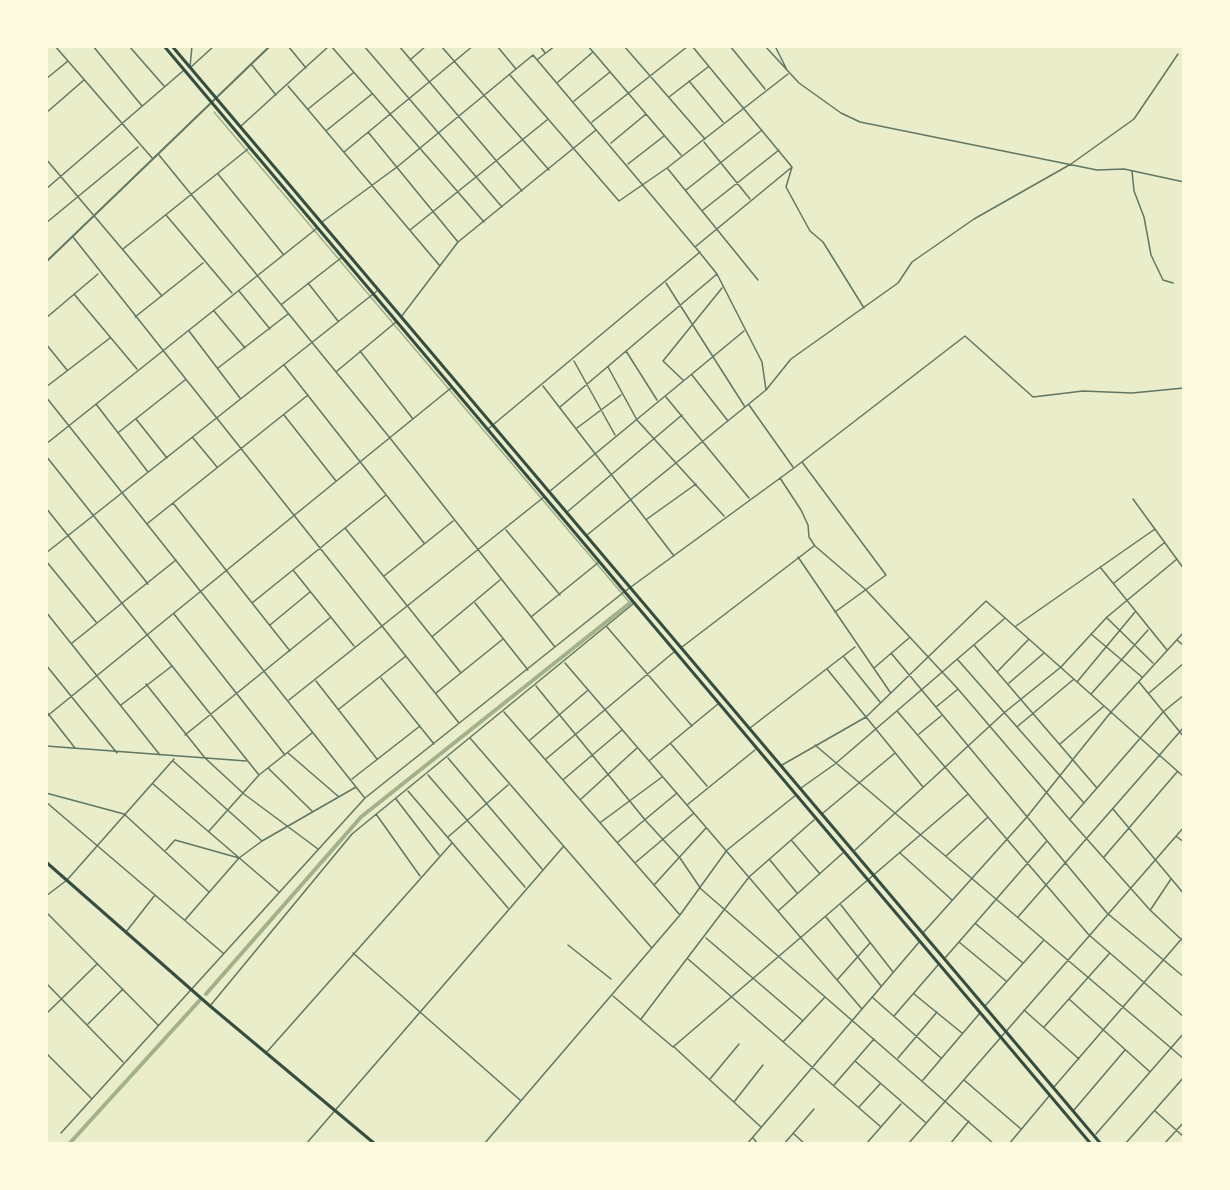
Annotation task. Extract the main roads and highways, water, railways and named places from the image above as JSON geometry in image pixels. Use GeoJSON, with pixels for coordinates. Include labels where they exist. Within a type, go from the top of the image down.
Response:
{"type":"FeatureCollection","features":[{"type":"Feature","properties":{"kind":"main road"},"geometry":{"type":"LineString","coordinates":[[164,46],[756,749],[981,1011],[1090,1143]]}},
{"type":"Feature","properties":{"kind":"main road"},"geometry":{"type":"LineString","coordinates":[[172,46],[1101,1143]]}},
{"type":"Feature","properties":{"kind":"main road"},"geometry":{"type":"LineString","coordinates":[[46,862],[210,1006],[375,1143]]}},
{"type":"Feature","properties":{"kind":"waterway"},"geometry":{"type":"LineString","coordinates":[[214,112],[630,603]]}},
{"type":"Feature","properties":{"kind":"waterway"},"geometry":{"type":"LineString","coordinates":[[206,994],[361,817],[630,603]]}},
{"type":"Feature","properties":{"kind":"waterway"},"geometry":{"type":"LineString","coordinates":[[69,1144],[200,1000]]}}]}
